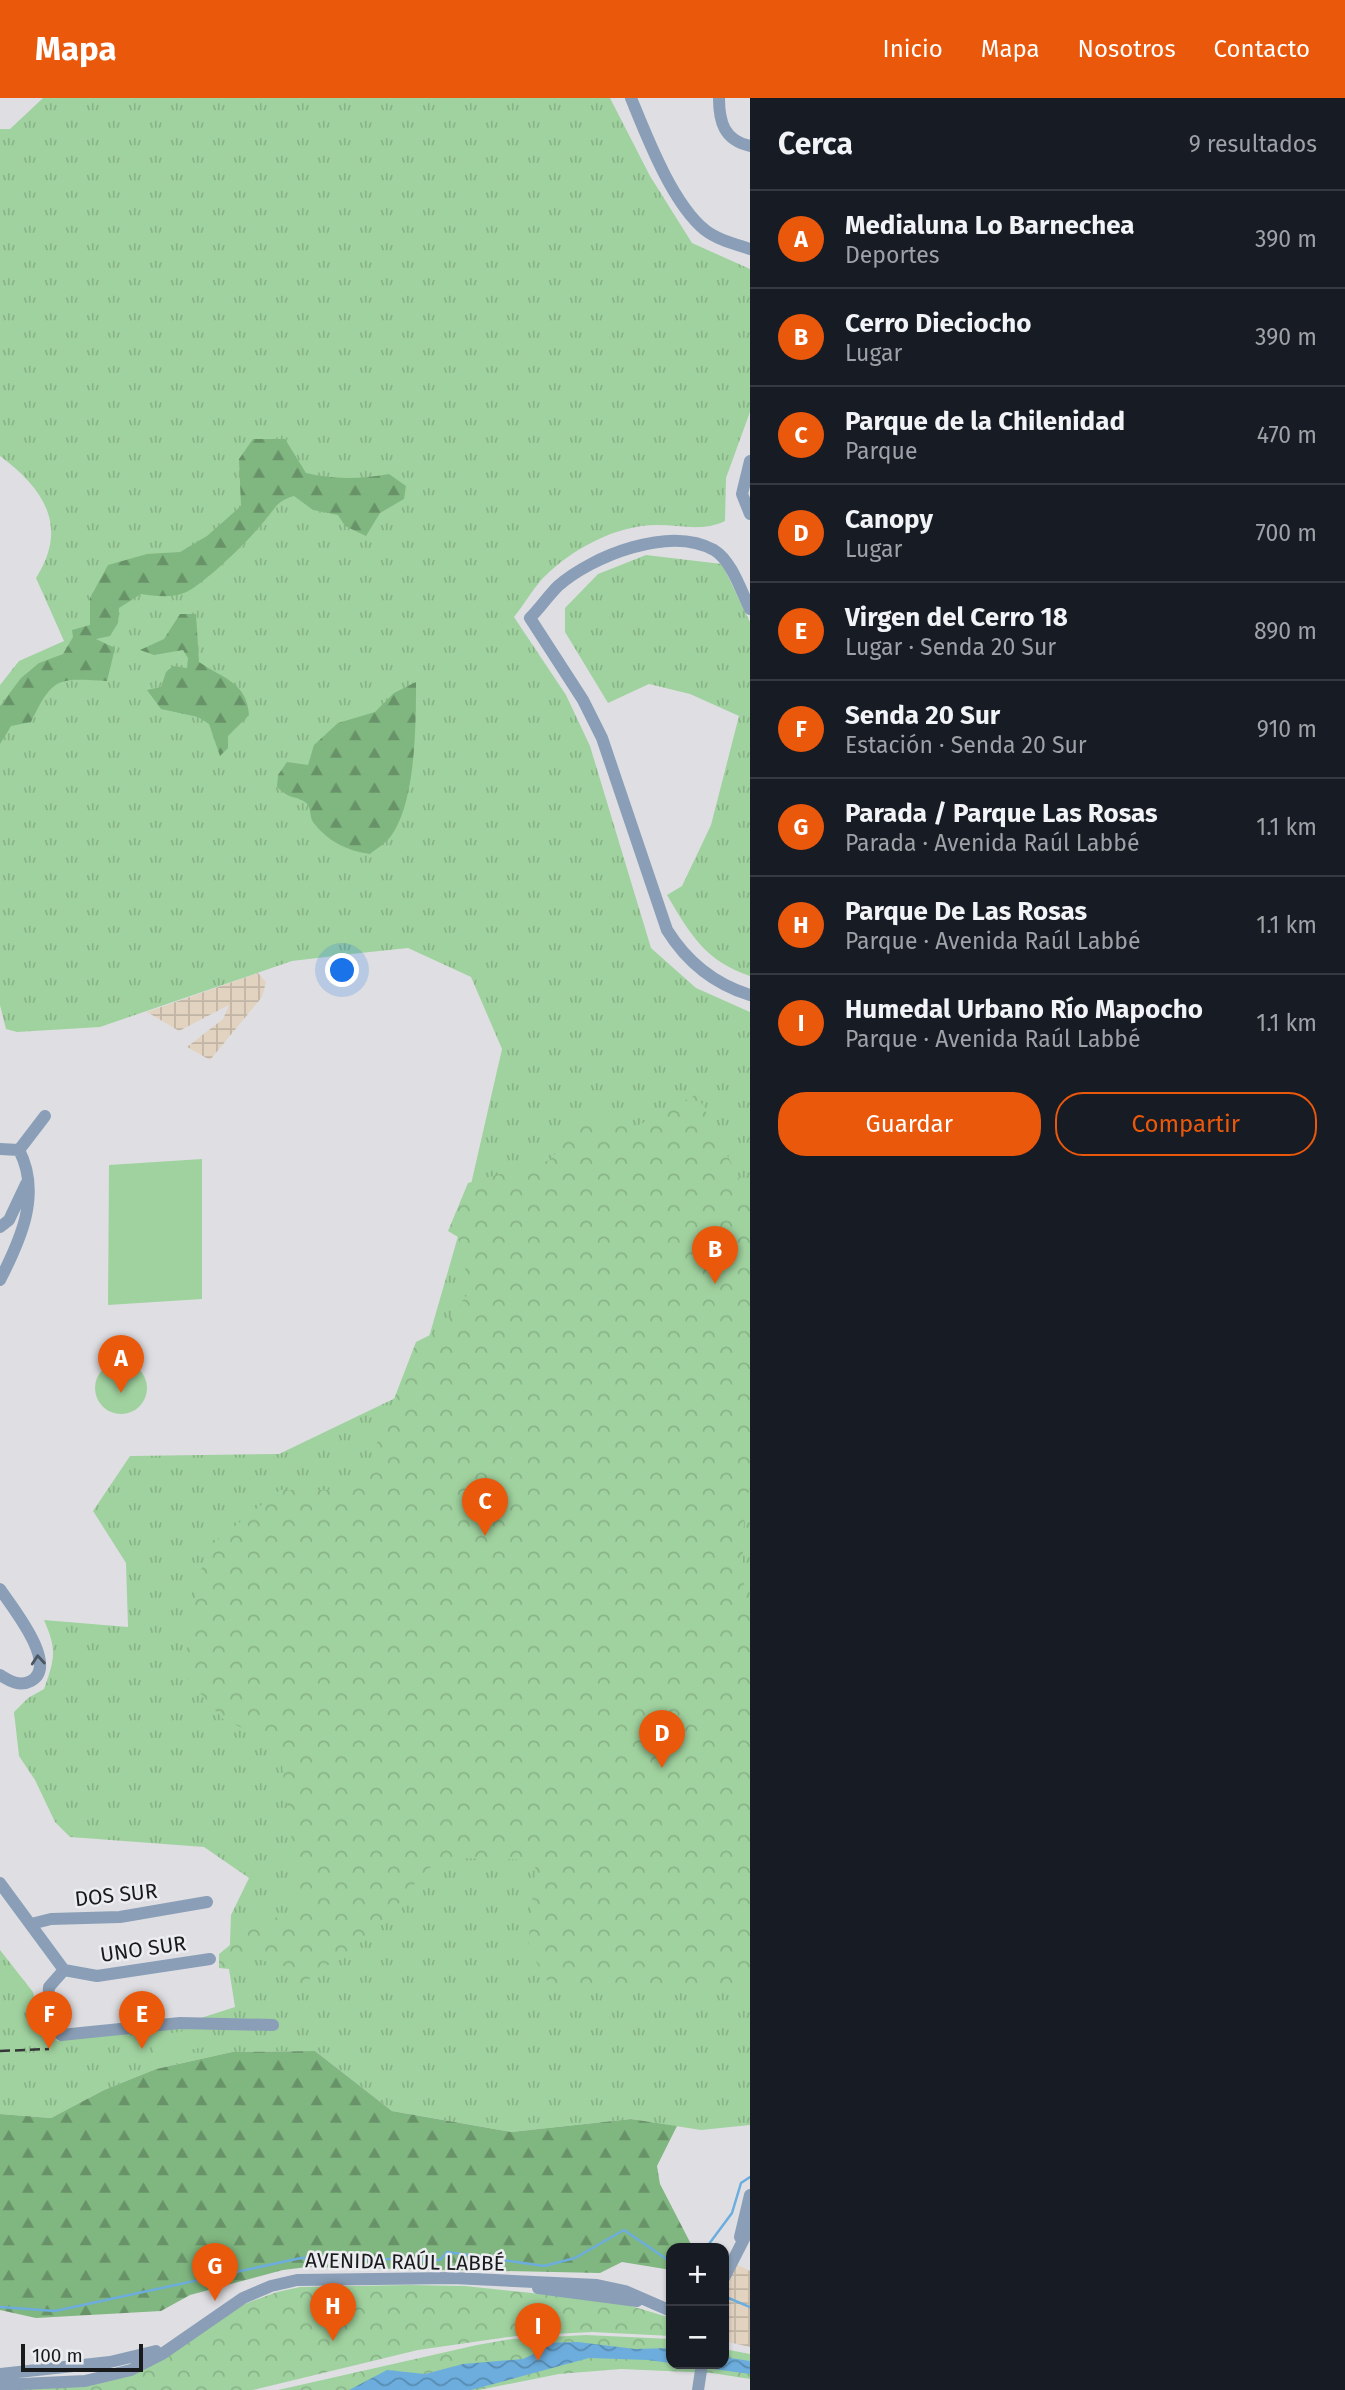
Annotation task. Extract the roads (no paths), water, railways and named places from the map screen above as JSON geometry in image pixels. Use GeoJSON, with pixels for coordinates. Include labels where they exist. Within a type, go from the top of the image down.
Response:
{"type":"FeatureCollection","features":[{"type":"Feature","properties":{"kind":"street"},"geometry":{"type":"LineString","coordinates":[[631,98],[661,163],[691,215],[711,234],[750,249]]}},
{"type":"Feature","properties":{"kind":"street"},"geometry":{"type":"LineString","coordinates":[[719,98],[719,116],[726,132],[735,141],[750,145]]}},
{"type":"Feature","properties":{"kind":"street"},"geometry":{"type":"LineString","coordinates":[[750,461],[742,494],[750,514]]}},
{"type":"Feature","properties":{"kind":"street"},"geometry":{"type":"LineString","coordinates":[[750,609],[729,568],[715,551],[676,541],[644,544],[596,561],[556,587],[530,618],[583,700],[601,738],[667,930],[680,950],[707,975],[750,995]]}},
{"type":"Feature","properties":{"kind":"street"},"geometry":{"type":"LineString","coordinates":[[19,1150],[45,1116]]}},
{"type":"Feature","properties":{"kind":"street"},"geometry":{"type":"LineString","coordinates":[[0,1149],[19,1150]]}},
{"type":"Feature","properties":{"kind":"street"},"geometry":{"type":"LineString","coordinates":[[0,1280],[21,1237],[28,1200],[25,1162],[19,1150]]}},
{"type":"Feature","properties":{"kind":"street"},"geometry":{"type":"LineString","coordinates":[[0,1227],[13,1214],[27,1181]]}},
{"type":"Feature","properties":{"kind":"street"},"geometry":{"type":"LineString","coordinates":[[0,1589],[32,1639],[40,1663],[38,1674],[27,1682],[12,1682],[0,1675]]}},
{"type":"Feature","properties":{"kind":"street"},"geometry":{"type":"LineString","coordinates":[[0,1883],[64,1970],[49,1987],[48,2012],[54,2031],[61,2035],[180,2023],[272,2025]]}},
{"type":"Feature","properties":{"kind":"street","name":"DOS SUR"},"geometry":{"type":"LineString","coordinates":[[30,1924],[51,1919],[120,1917],[207,1902]]}},
{"type":"Feature","properties":{"kind":"street","name":"UNO SUR"},"geometry":{"type":"LineString","coordinates":[[64,1970],[97,1976],[210,1959]]}},
{"type":"Feature","properties":{"kind":"street"},"geometry":{"type":"LineString","coordinates":[[738,2247],[750,2195]]}},
{"type":"Feature","properties":{"kind":"street"},"geometry":{"type":"LineString","coordinates":[[729,2267],[750,2227]]}},
{"type":"Feature","properties":{"kind":"street","name":"AVENIDA RAÚL LABBÉ"},"geometry":{"type":"LineString","coordinates":[[0,2385],[63,2384],[101,2379],[131,2370],[162,2354],[251,2294],[297,2280],[453,2278],[595,2291],[625,2291],[666,2309]]}},
{"type":"Feature","properties":{"kind":"street","name":"AVENIDA RAÚL LABBÉ"},"geometry":{"type":"LineString","coordinates":[[0,2374],[144,2356],[175,2343]]}},
{"type":"Feature","properties":{"kind":"street"},"geometry":{"type":"LineString","coordinates":[[63,2384],[77,2378],[79,2372],[74,2366]]}},
{"type":"Feature","properties":{"kind":"water"},"geometry":{"type":"Polygon","coordinates":[[[578,2342],[635,2349],[666,2348],[666,2362],[589,2358],[471,2390],[349,2390],[387,2370],[425,2374],[463,2364],[523,2359],[542,2350],[535,2344],[578,2342]]]}},
{"type":"Feature","properties":{"kind":"water"},"geometry":{"type":"Polygon","coordinates":[[[729,2358],[750,2361],[750,2374],[714,2369],[729,2369],[729,2358]]]}},
{"type":"Feature","properties":{"kind":"waterway"},"geometry":{"type":"LineString","coordinates":[[710,2243],[732,2213],[741,2183],[750,2177]]}},
{"type":"Feature","properties":{"kind":"waterway"},"geometry":{"type":"LineString","coordinates":[[0,2307],[55,2311],[301,2258],[440,2260],[447,2252],[544,2266],[575,2258],[624,2230],[666,2259]]}},
{"type":"Feature","properties":{"kind":"waterway"},"geometry":{"type":"LineString","coordinates":[[729,2298],[750,2307]]}},
{"type":"Feature","properties":{"kind":"railway"},"geometry":{"type":"LineString","coordinates":[[0,2051],[49,2049]]}},
{"type":"Feature","properties":{"kind":"place","name":"Cerro Dieciocho"},"geometry":{"type":"Point","coordinates":[715,1284]}},
{"type":"Feature","properties":{"kind":"place","name":"Medialuna Lo Barnechea"},"geometry":{"type":"Point","coordinates":[121,1393]}},
{"type":"Feature","properties":{"kind":"place","name":"Parque de la Chilenidad"},"geometry":{"type":"Point","coordinates":[485,1536]}},
{"type":"Feature","properties":{"kind":"place","name":"Canopy"},"geometry":{"type":"Point","coordinates":[662,1768]}},
{"type":"Feature","properties":{"kind":"place","name":"Senda 20 Sur"},"geometry":{"type":"Point","coordinates":[49,2049]}},
{"type":"Feature","properties":{"kind":"place","name":"Virgen del Cerro 18"},"geometry":{"type":"Point","coordinates":[142,2049]}},
{"type":"Feature","properties":{"kind":"place","name":"Parada / Parque Las Rosas"},"geometry":{"type":"Point","coordinates":[215,2301]}},
{"type":"Feature","properties":{"kind":"place","name":"Parque De Las Rosas"},"geometry":{"type":"Point","coordinates":[333,2341]}},
{"type":"Feature","properties":{"kind":"place","name":"Humedal Urbano Río Mapocho"},"geometry":{"type":"Point","coordinates":[538,2361]}}]}
